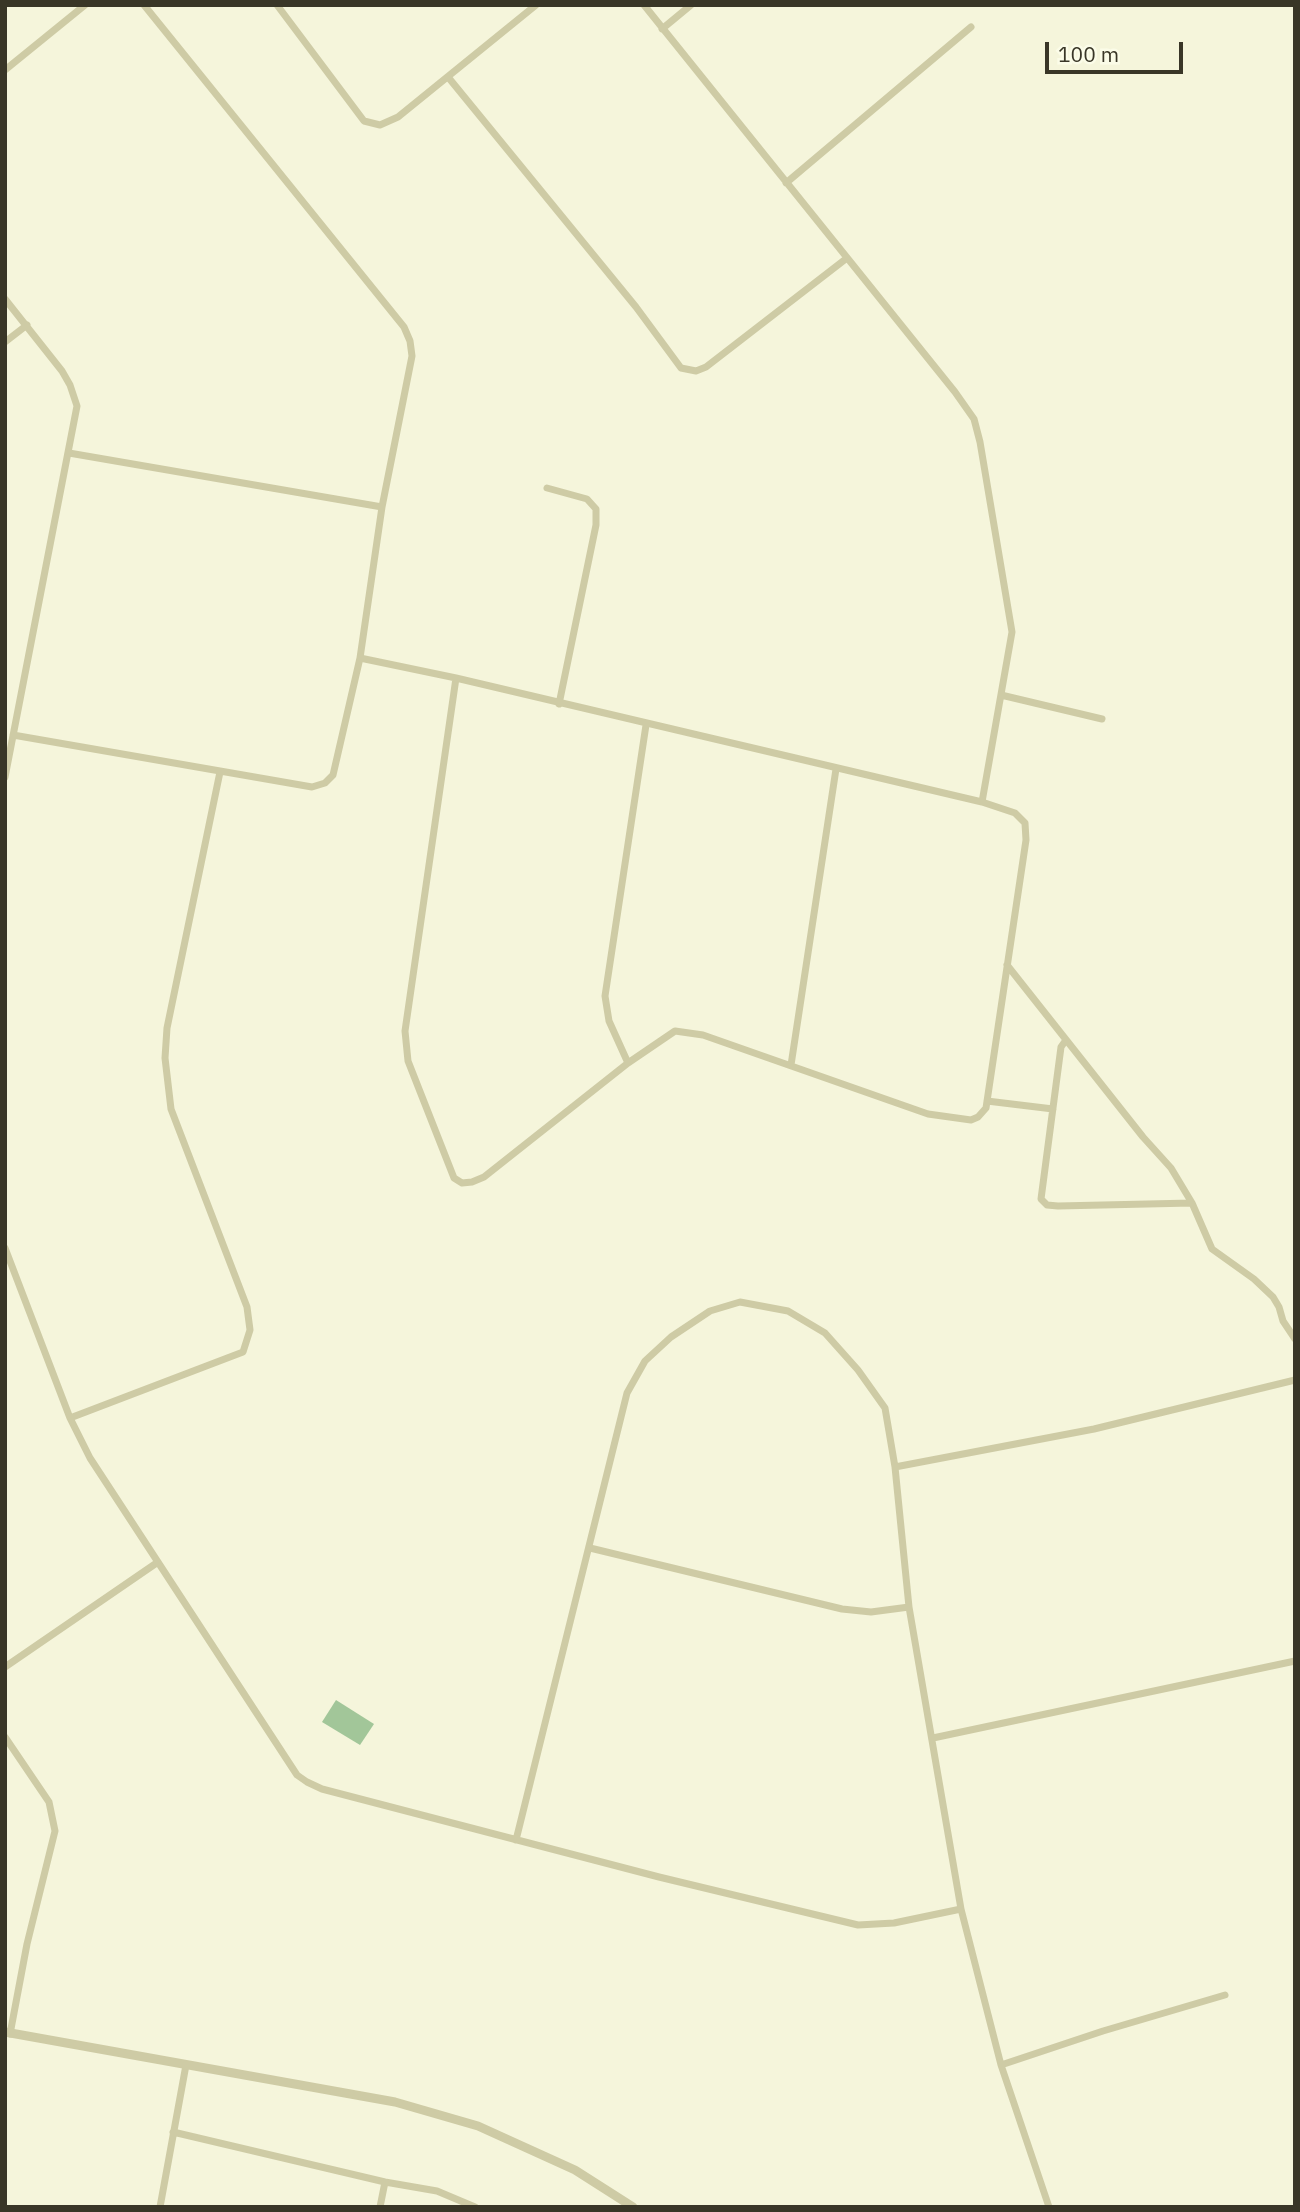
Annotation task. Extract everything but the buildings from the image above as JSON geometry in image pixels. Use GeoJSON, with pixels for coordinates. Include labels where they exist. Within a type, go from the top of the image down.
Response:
{"type":"FeatureCollection","features":[{"type":"Feature","properties":{"kind":"street"},"geometry":{"type":"LineString","coordinates":[[5,69],[85,5]]}},
{"type":"Feature","properties":{"kind":"street"},"geometry":{"type":"LineString","coordinates":[[13,735],[312,787],[325,783],[332,775],[360,658],[382,507],[412,356],[404,327],[144,5]]}},
{"type":"Feature","properties":{"kind":"street"},"geometry":{"type":"LineString","coordinates":[[277,5],[364,121],[380,125],[398,117],[536,5]]}},
{"type":"Feature","properties":{"kind":"street"},"geometry":{"type":"LineString","coordinates":[[644,5],[974,419],[1012,632],[982,802]]}},
{"type":"Feature","properties":{"kind":"street"},"geometry":{"type":"LineString","coordinates":[[662,29],[691,5]]}},
{"type":"Feature","properties":{"kind":"street"},"geometry":{"type":"LineString","coordinates":[[786,183],[971,27]]}},
{"type":"Feature","properties":{"kind":"street"},"geometry":{"type":"LineString","coordinates":[[448,77],[636,307],[681,368],[696,371],[706,367],[847,258]]}},
{"type":"Feature","properties":{"kind":"street"},"geometry":{"type":"LineString","coordinates":[[5,299],[70,385],[77,406],[5,777]]}},
{"type":"Feature","properties":{"kind":"street"},"geometry":{"type":"LineString","coordinates":[[5,342],[27,325]]}},
{"type":"Feature","properties":{"kind":"street"},"geometry":{"type":"LineString","coordinates":[[69,453],[382,507]]}},
{"type":"Feature","properties":{"kind":"street"},"geometry":{"type":"LineString","coordinates":[[547,488],[587,499],[596,509],[596,524],[559,704]]}},
{"type":"Feature","properties":{"kind":"street"},"geometry":{"type":"LineString","coordinates":[[360,658],[456,678],[646,725],[982,802],[1015,813],[1025,823],[1026,840],[986,1108],[971,1120],[928,1114],[703,1035],[675,1031],[628,1063],[484,1177],[462,1183],[454,1178],[408,1061],[405,1031],[456,678]]}},
{"type":"Feature","properties":{"kind":"street"},"geometry":{"type":"LineString","coordinates":[[1002,695],[1102,719]]}},
{"type":"Feature","properties":{"kind":"street"},"geometry":{"type":"LineString","coordinates":[[628,1063],[609,1021],[606,996],[646,725]]}},
{"type":"Feature","properties":{"kind":"street"},"geometry":{"type":"LineString","coordinates":[[790,1065],[836,769]]}},
{"type":"Feature","properties":{"kind":"street"},"geometry":{"type":"LineString","coordinates":[[70,1418],[243,1352],[250,1329],[247,1307],[171,1109],[164,1058],[167,1028],[220,772]]}},
{"type":"Feature","properties":{"kind":"street"},"geometry":{"type":"LineString","coordinates":[[1007,965],[1143,1137],[1171,1168],[1192,1203],[1212,1249],[1254,1279],[1273,1297],[1283,1321],[1295,1339]]}},
{"type":"Feature","properties":{"kind":"street"},"geometry":{"type":"LineString","coordinates":[[1066,1040],[1061,1046],[1041,1199],[1047,1205],[1192,1203]]}},
{"type":"Feature","properties":{"kind":"street"},"geometry":{"type":"LineString","coordinates":[[987,1101],[1053,1109]]}},
{"type":"Feature","properties":{"kind":"street"},"geometry":{"type":"LineString","coordinates":[[5,1248],[70,1418],[90,1458],[297,1775],[322,1789],[659,1877],[858,1924],[894,1923],[961,1909]]}},
{"type":"Feature","properties":{"kind":"street"},"geometry":{"type":"LineString","coordinates":[[516,1840],[627,1393],[645,1361],[671,1337],[710,1311],[740,1301],[788,1311],[825,1333],[858,1370],[886,1408],[895,1467],[909,1607],[961,1909],[1001,2065],[1049,2207]]}},
{"type":"Feature","properties":{"kind":"street"},"geometry":{"type":"LineString","coordinates":[[895,1467],[1094,1429],[1295,1380]]}},
{"type":"Feature","properties":{"kind":"street"},"geometry":{"type":"LineString","coordinates":[[590,1548],[842,1609],[871,1612],[909,1607]]}},
{"type":"Feature","properties":{"kind":"street"},"geometry":{"type":"LineString","coordinates":[[5,1667],[158,1562]]}},
{"type":"Feature","properties":{"kind":"street"},"geometry":{"type":"LineString","coordinates":[[933,1738],[1295,1661]]}},
{"type":"Feature","properties":{"kind":"street"},"geometry":{"type":"LineString","coordinates":[[5,1737],[49,1802],[55,1831],[8,2033],[395,2102],[478,2126],[575,2170],[633,2207]]}},
{"type":"Feature","properties":{"kind":"street"},"geometry":{"type":"LineString","coordinates":[[1001,2065],[1225,1995]]}},
{"type":"Feature","properties":{"kind":"street"},"geometry":{"type":"LineString","coordinates":[[160,2207],[186,2065]]}},
{"type":"Feature","properties":{"kind":"street"},"geometry":{"type":"LineString","coordinates":[[173,2132],[385,2182],[437,2191],[475,2207]]}},
{"type":"Feature","properties":{"kind":"street"},"geometry":{"type":"LineString","coordinates":[[380,2207],[385,2182]]}},
{"type":"Feature","properties":{"kind":"green space"},"geometry":{"type":"Polygon","coordinates":[[[336,1700],[374,1724],[360,1745],[322,1722],[336,1700]]]}}]}
